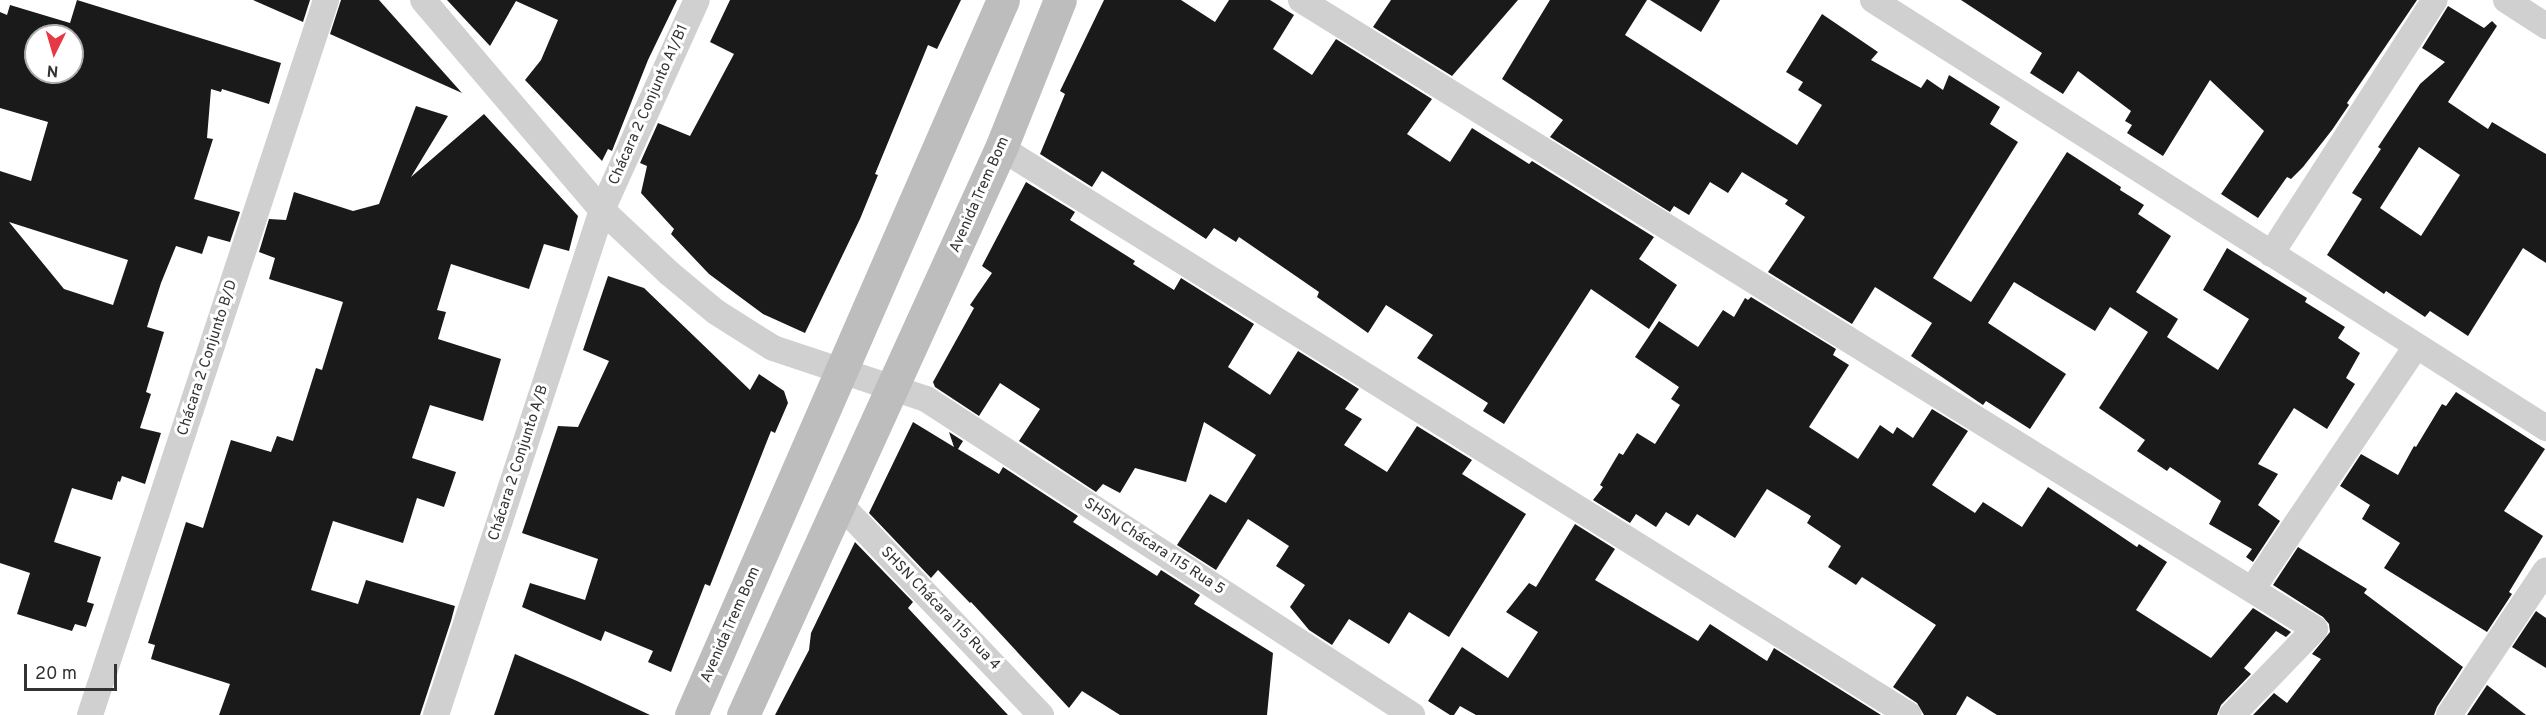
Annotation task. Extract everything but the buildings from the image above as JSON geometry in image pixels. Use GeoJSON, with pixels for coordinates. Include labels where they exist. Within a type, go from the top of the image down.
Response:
{"type":"FeatureCollection","features":[{"type":"Feature","properties":{"kind":"street","name":"Chácara 2 Conjunto B/D"},"geometry":{"type":"LineString","coordinates":[[90,715],[326,0]]}},
{"type":"Feature","properties":{"kind":"street","name":"Chácara 2 Conjunto A1/B1"},"geometry":{"type":"LineString","coordinates":[[602,210],[697,0]]}},
{"type":"Feature","properties":{"kind":"street","name":"Avenida Trem Bom"},"geometry":{"type":"LineString","coordinates":[[691,715],[1003,0]]}},
{"type":"Feature","properties":{"kind":"street","name":"Avenida Trem Bom"},"geometry":{"type":"LineString","coordinates":[[743,715],[1001,148],[1060,0]]}},
{"type":"Feature","properties":{"kind":"street"},"geometry":{"type":"LineString","coordinates":[[1301,0],[2253,588],[2315,629],[2232,715]]}},
{"type":"Feature","properties":{"kind":"street"},"geometry":{"type":"LineString","coordinates":[[1873,0],[2546,428]]}},
{"type":"Feature","properties":{"kind":"street"},"geometry":{"type":"LineString","coordinates":[[2271,254],[2435,0]]}},
{"type":"Feature","properties":{"kind":"street"},"geometry":{"type":"LineString","coordinates":[[2506,0],[2546,26]]}},
{"type":"Feature","properties":{"kind":"street"},"geometry":{"type":"LineString","coordinates":[[429,2],[602,210],[669,273],[716,312],[773,348],[893,387]]}},
{"type":"Feature","properties":{"kind":"street"},"geometry":{"type":"LineString","coordinates":[[1001,148],[1909,715]]}},
{"type":"Feature","properties":{"kind":"street","name":"Chácara 2 Conjunto A/B"},"geometry":{"type":"LineString","coordinates":[[436,715],[602,210]]}},
{"type":"Feature","properties":{"kind":"street"},"geometry":{"type":"LineString","coordinates":[[2253,588],[2416,346]]}},
{"type":"Feature","properties":{"kind":"street","name":"SHSN Chácara 115 Rua 5"},"geometry":{"type":"LineString","coordinates":[[893,387],[926,399],[1412,715]]}},
{"type":"Feature","properties":{"kind":"street","name":"SHSN Chácara 115 Rua 4"},"geometry":{"type":"LineString","coordinates":[[839,503],[1041,715]]}},
{"type":"Feature","properties":{"kind":"street"},"geometry":{"type":"LineString","coordinates":[[2449,715],[2546,570]]}}]}
